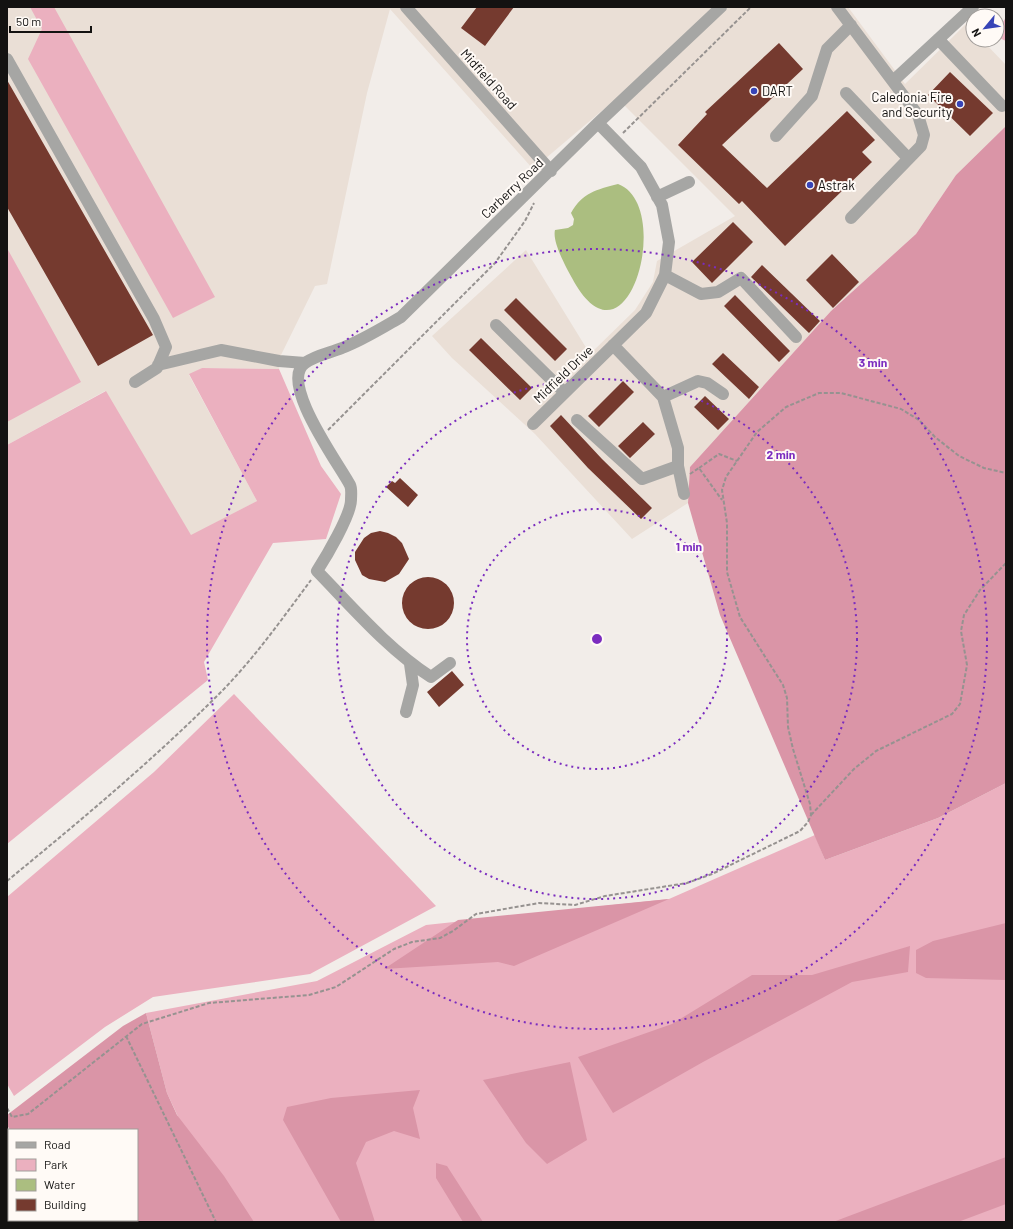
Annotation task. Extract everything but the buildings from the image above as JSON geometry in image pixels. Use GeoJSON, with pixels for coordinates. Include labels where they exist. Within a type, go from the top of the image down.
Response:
{"type":"FeatureCollection","features":[{"type":"Feature","properties":{"kind":"street","name":"Midfield Road"},"geometry":{"type":"LineString","coordinates":[[406,7],[551,170]]}},
{"type":"Feature","properties":{"kind":"street","name":"Carberry Road"},"geometry":{"type":"LineString","coordinates":[[305,363],[370,336],[401,317],[598,123],[721,7]]}},
{"type":"Feature","properties":{"kind":"street"},"geometry":{"type":"LineString","coordinates":[[838,7],[918,115],[924,134],[921,146],[852,218]]}},
{"type":"Feature","properties":{"kind":"street"},"geometry":{"type":"LineString","coordinates":[[893,81],[973,7]]}},
{"type":"Feature","properties":{"kind":"street"},"geometry":{"type":"LineString","coordinates":[[776,136],[812,96],[827,49],[852,25]]}},
{"type":"Feature","properties":{"kind":"street"},"geometry":{"type":"LineString","coordinates":[[938,39],[1002,106]]}},
{"type":"Feature","properties":{"kind":"street"},"geometry":{"type":"LineString","coordinates":[[7,59],[154,318],[166,346],[157,368],[135,382]]}},
{"type":"Feature","properties":{"kind":"street"},"geometry":{"type":"LineString","coordinates":[[846,93],[908,158]]}},
{"type":"Feature","properties":{"kind":"street","name":"Midfield Drive"},"geometry":{"type":"LineString","coordinates":[[533,424],[646,313],[664,275],[670,242],[662,205],[641,167],[598,123]]}},
{"type":"Feature","properties":{"kind":"street"},"geometry":{"type":"LineString","coordinates":[[657,197],[689,182]]}},
{"type":"Feature","properties":{"kind":"street"},"geometry":{"type":"LineString","coordinates":[[664,275],[701,294],[718,292],[742,278],[796,337]]}},
{"type":"Feature","properties":{"kind":"street"},"geometry":{"type":"LineString","coordinates":[[496,325],[564,392]]}},
{"type":"Feature","properties":{"kind":"street","name":"Midfield Drive"},"geometry":{"type":"LineString","coordinates":[[613,345],[663,397],[678,448],[678,466],[684,494]]}},
{"type":"Feature","properties":{"kind":"street"},"geometry":{"type":"LineString","coordinates":[[158,365],[221,350],[279,361],[305,363],[298,376],[301,392],[314,428],[350,486],[352,502],[336,539],[317,571],[410,664],[432,677],[450,663]]}},
{"type":"Feature","properties":{"kind":"street"},"geometry":{"type":"LineString","coordinates":[[663,397],[698,381],[707,383],[723,394]]}},
{"type":"Feature","properties":{"kind":"street"},"geometry":{"type":"LineString","coordinates":[[577,420],[642,479],[678,466]]}},
{"type":"Feature","properties":{"kind":"street"},"geometry":{"type":"LineString","coordinates":[[406,712],[412,685],[410,664]]}},
{"type":"Feature","properties":{"kind":"path"},"geometry":{"type":"LineString","coordinates":[[614,141],[658,100],[751,7]]}},
{"type":"Feature","properties":{"kind":"path"},"geometry":{"type":"LineString","coordinates":[[321,438],[495,263],[525,221],[536,197]]}},
{"type":"Feature","properties":{"kind":"path"},"geometry":{"type":"LineString","coordinates":[[811,815],[810,804],[793,749],[788,727],[787,698],[783,685],[740,617],[727,572],[727,523],[722,501],[722,490],[726,477],[756,432],[786,407],[820,394],[841,393],[901,409],[919,420],[935,437],[959,456],[984,468],[1006,473]]}},
{"type":"Feature","properties":{"kind":"path"},"geometry":{"type":"LineString","coordinates":[[681,480],[719,454],[737,461]]}},
{"type":"Feature","properties":{"kind":"path"},"geometry":{"type":"LineString","coordinates":[[699,468],[722,501]]}},
{"type":"Feature","properties":{"kind":"path"},"geometry":{"type":"LineString","coordinates":[[7,1108],[12,1117],[28,1114],[142,1024],[209,1003],[309,995],[336,987],[394,949],[412,942],[440,938],[453,931],[476,914],[539,903],[575,905],[605,896],[687,883],[712,874],[800,831],[808,822],[811,815],[854,769],[876,751],[952,714],[960,704],[967,665],[961,631],[964,615],[980,590],[1006,563]]}},
{"type":"Feature","properties":{"kind":"path"},"geometry":{"type":"LineString","coordinates":[[7,881],[101,803],[220,693],[275,629],[317,571]]}},
{"type":"Feature","properties":{"kind":"path"},"geometry":{"type":"LineString","coordinates":[[126,1036],[216,1222]]}},
{"type":"Feature","properties":{"kind":"shaded area"},"geometry":{"type":"Polygon","coordinates":[[[7,7],[848,7],[905,84],[965,25],[965,48],[990,48],[1006,65],[1006,126],[956,175],[916,234],[831,311],[690,467],[688,503],[632,539],[535,434],[452,358],[432,336],[526,250],[590,354],[635,310],[653,282],[657,261],[735,216],[617,98],[533,169],[390,9],[367,93],[327,284],[315,286],[281,355],[279,369],[202,368],[189,375],[257,501],[191,536],[105,391],[7,445],[7,7]]]}},
{"type":"Feature","properties":{"kind":"shaded area"},"geometry":{"type":"Polygon","coordinates":[[[1006,126],[1006,783],[938,818],[825,860],[720,615],[688,503],[690,467],[831,311],[916,234],[956,175],[1006,126]]]}},
{"type":"Feature","properties":{"kind":"shaded area"},"geometry":{"type":"Polygon","coordinates":[[[669,899],[514,966],[498,962],[384,969],[458,920],[669,899]]]}},
{"type":"Feature","properties":{"kind":"shaded area"},"geometry":{"type":"Polygon","coordinates":[[[1006,923],[1006,980],[926,978],[916,973],[916,950],[933,941],[1006,923]]]}},
{"type":"Feature","properties":{"kind":"shaded area"},"geometry":{"type":"Polygon","coordinates":[[[910,946],[908,972],[852,982],[703,1062],[613,1113],[578,1057],[672,1024],[752,975],[812,975],[910,946]]]}},
{"type":"Feature","properties":{"kind":"shaded area"},"geometry":{"type":"Polygon","coordinates":[[[146,1013],[167,1093],[177,1115],[224,1176],[254,1222],[62,1222],[138,1221],[138,1129],[9,1129],[7,1125],[7,1115],[123,1026],[146,1013]]]}},
{"type":"Feature","properties":{"kind":"shaded area"},"geometry":{"type":"Polygon","coordinates":[[[570,1062],[587,1140],[547,1164],[526,1143],[483,1080],[570,1062]]]}},
{"type":"Feature","properties":{"kind":"shaded area"},"geometry":{"type":"Polygon","coordinates":[[[420,1090],[413,1108],[420,1139],[394,1131],[366,1142],[356,1163],[375,1222],[341,1222],[283,1120],[287,1107],[331,1098],[420,1090]]]}},
{"type":"Feature","properties":{"kind":"shaded area"},"geometry":{"type":"Polygon","coordinates":[[[1006,1157],[1006,1204],[958,1222],[833,1222],[1006,1157]]]}},
{"type":"Feature","properties":{"kind":"shaded area"},"geometry":{"type":"Polygon","coordinates":[[[436,1163],[447,1166],[483,1222],[463,1222],[436,1178],[436,1163]]]}},
{"type":"Feature","properties":{"kind":"green space"},"geometry":{"type":"Polygon","coordinates":[[[30,7],[54,7],[215,297],[173,318],[28,59],[42,29],[30,7]]]}},
{"type":"Feature","properties":{"kind":"green space"},"geometry":{"type":"Polygon","coordinates":[[[1006,17],[1006,41],[1005,41],[1006,17]]]}},
{"type":"Feature","properties":{"kind":"green space"},"geometry":{"type":"Polygon","coordinates":[[[7,248],[81,382],[7,422],[7,248]]]}},
{"type":"Feature","properties":{"kind":"green space"},"geometry":{"type":"Polygon","coordinates":[[[202,368],[279,369],[321,466],[341,494],[326,539],[273,543],[204,662],[208,680],[7,844],[7,445],[106,391],[191,535],[257,501],[189,374],[202,368]]]}},
{"type":"Feature","properties":{"kind":"green space"},"geometry":{"type":"Polygon","coordinates":[[[234,694],[436,906],[310,974],[153,997],[105,1027],[14,1096],[7,1084],[7,897],[154,772],[234,694]]]}},
{"type":"Feature","properties":{"kind":"green space"},"geometry":{"type":"Polygon","coordinates":[[[1006,783],[1006,1222],[227,1222],[167,1093],[146,1013],[317,981],[426,925],[669,899],[815,835],[825,860],[938,818],[1006,783]]]}},
{"type":"Feature","properties":{"kind":"water"},"geometry":{"type":"Polygon","coordinates":[[[618,184],[635,198],[643,222],[643,250],[637,278],[626,299],[610,310],[592,304],[572,278],[560,254],[556,241],[555,230],[568,228],[573,225],[574,219],[571,213],[580,200],[585,196],[597,190],[618,184]]]}},
{"type":"Feature","properties":{"kind":"place","name":"DART"},"geometry":{"type":"Point","coordinates":[754,91]}},
{"type":"Feature","properties":{"kind":"place","name":"Caledonia Fire and Security"},"geometry":{"type":"Point","coordinates":[960,104]}},
{"type":"Feature","properties":{"kind":"place","name":"Astrak"},"geometry":{"type":"Point","coordinates":[810,185]}}]}
